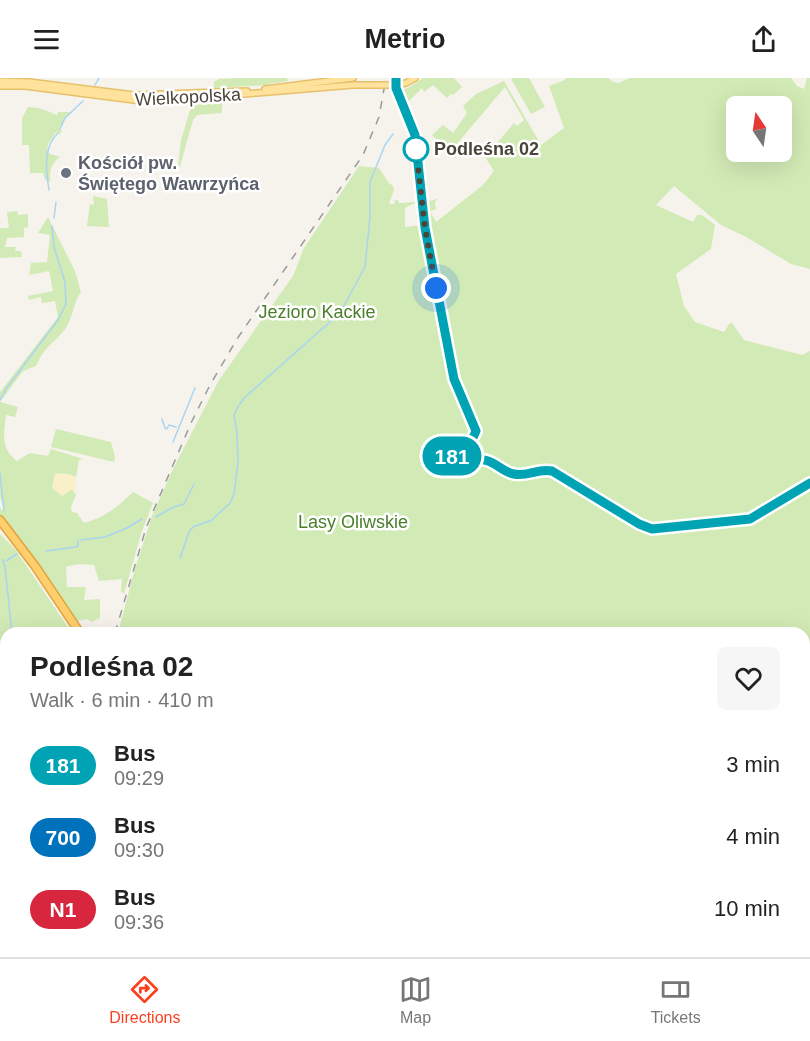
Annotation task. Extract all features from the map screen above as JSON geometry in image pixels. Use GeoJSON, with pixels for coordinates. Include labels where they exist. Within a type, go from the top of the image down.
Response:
{"type":"FeatureCollection","features":[{"type":"Feature","properties":{"kind":"highway"},"geometry":{"type":"LineString","coordinates":[[0,520],[35,566],[74,627]]}},
{"type":"Feature","properties":{"kind":"highway"},"geometry":{"type":"LineString","coordinates":[[0,527],[74,627]]}},
{"type":"Feature","properties":{"kind":"main road","name":"Wielkopolska"},"geometry":{"type":"LineString","coordinates":[[0,81],[29,82],[111,93],[162,95],[240,91],[353,78]]}},
{"type":"Feature","properties":{"kind":"main road"},"geometry":{"type":"LineString","coordinates":[[396,78],[394,85],[415,135],[425,228],[454,379],[476,429],[473,440],[451,458],[449,461],[451,465],[457,466],[482,459],[503,471],[514,474],[525,475],[542,470],[552,471],[649,528],[745,520],[758,515],[810,483]]}},
{"type":"Feature","properties":{"kind":"main road","name":"Wielkopolska"},"geometry":{"type":"LineString","coordinates":[[0,86],[25,86],[153,102],[353,85],[394,85],[416,78]]}},
{"type":"Feature","properties":{"kind":"green space"},"geometry":{"type":"Polygon","coordinates":[[[287,78],[288,81],[267,85],[214,88],[214,82],[219,79],[287,78]]]}},
{"type":"Feature","properties":{"kind":"green space"},"geometry":{"type":"Polygon","coordinates":[[[423,78],[454,78],[462,87],[447,98],[433,85],[424,92],[422,88],[406,104],[401,90],[423,78]]]}},
{"type":"Feature","properties":{"kind":"green space"},"geometry":{"type":"Polygon","coordinates":[[[529,78],[545,107],[531,114],[511,79],[529,78]]]}},
{"type":"Feature","properties":{"kind":"green space"},"geometry":{"type":"Polygon","coordinates":[[[565,78],[609,78],[618,83],[630,78],[791,78],[797,86],[804,89],[807,78],[810,78],[810,269],[791,264],[721,225],[674,186],[656,205],[693,222],[697,215],[702,215],[715,225],[711,249],[676,274],[684,306],[695,322],[724,332],[732,323],[744,340],[802,355],[810,351],[810,480],[748,517],[646,525],[553,469],[542,468],[514,472],[490,459],[457,464],[451,461],[475,442],[478,431],[455,379],[423,202],[439,198],[435,202],[436,209],[430,211],[436,222],[483,185],[494,171],[485,157],[514,123],[517,126],[524,120],[505,87],[456,145],[461,151],[455,158],[432,135],[443,125],[453,133],[467,113],[463,106],[476,94],[504,81],[541,145],[564,128],[549,86],[565,78]]]}},
{"type":"Feature","properties":{"kind":"green space"},"geometry":{"type":"Polygon","coordinates":[[[222,103],[222,113],[197,115],[193,120],[178,167],[181,140],[191,107],[222,103]]]}},
{"type":"Feature","properties":{"kind":"green space"},"geometry":{"type":"Polygon","coordinates":[[[28,107],[39,108],[57,115],[58,112],[70,112],[59,128],[62,131],[60,134],[56,132],[48,144],[47,153],[60,157],[51,168],[50,182],[45,180],[43,173],[30,173],[29,145],[22,145],[22,118],[28,107]]]}},
{"type":"Feature","properties":{"kind":"green space","name":"Lasy Oliwskie"},"geometry":{"type":"Polygon","coordinates":[[[359,166],[379,168],[393,186],[394,190],[389,204],[394,204],[395,200],[399,203],[417,202],[405,208],[405,227],[422,225],[452,380],[474,429],[467,442],[448,457],[446,461],[448,466],[456,468],[481,462],[511,476],[553,474],[637,526],[652,531],[756,519],[810,485],[810,627],[120,627],[152,516],[173,469],[219,380],[293,276],[304,248],[359,166]]]}},
{"type":"Feature","properties":{"kind":"green space"},"geometry":{"type":"Polygon","coordinates":[[[93,196],[107,199],[109,227],[87,226],[90,204],[94,205],[93,196]]]}},
{"type":"Feature","properties":{"kind":"green space"},"geometry":{"type":"Polygon","coordinates":[[[17,211],[18,215],[28,214],[28,227],[24,228],[24,237],[7,238],[5,247],[16,247],[15,251],[21,251],[22,257],[0,258],[0,228],[9,228],[7,212],[17,211]]]}},
{"type":"Feature","properties":{"kind":"green space"},"geometry":{"type":"Polygon","coordinates":[[[48,217],[75,271],[81,292],[66,328],[46,349],[36,366],[23,371],[0,402],[0,392],[58,317],[55,301],[42,303],[41,297],[29,300],[28,296],[53,291],[49,271],[29,275],[31,263],[47,262],[50,235],[38,233],[48,217]]]}},
{"type":"Feature","properties":{"kind":"green space"},"geometry":{"type":"Polygon","coordinates":[[[0,402],[18,407],[15,417],[6,415],[4,435],[8,451],[17,461],[30,453],[48,456],[51,449],[83,459],[79,460],[76,477],[68,474],[71,490],[76,495],[71,507],[72,512],[77,513],[84,523],[111,511],[133,492],[153,503],[141,534],[124,594],[121,591],[122,579],[99,581],[94,565],[78,564],[66,567],[67,587],[86,587],[84,600],[100,599],[100,618],[91,622],[87,619],[77,621],[0,516],[0,508],[5,512],[0,497],[0,402]]]}},
{"type":"Feature","properties":{"kind":"green space"},"geometry":{"type":"Polygon","coordinates":[[[56,429],[111,442],[114,462],[51,447],[56,429]]]}},
{"type":"Feature","properties":{"kind":"green space"},"geometry":{"type":"Polygon","coordinates":[[[0,534],[15,549],[68,627],[0,627],[0,534]]]}},
{"type":"Feature","properties":{"kind":"sand"},"geometry":{"type":"Polygon","coordinates":[[[55,473],[76,477],[75,492],[71,490],[62,496],[52,488],[55,473]]]}},
{"type":"Feature","properties":{"kind":"waterway"},"geometry":{"type":"LineString","coordinates":[[95,85],[99,78]]}},
{"type":"Feature","properties":{"kind":"waterway"},"geometry":{"type":"LineString","coordinates":[[60,129],[65,118],[83,101]]}},
{"type":"Feature","properties":{"kind":"waterway"},"geometry":{"type":"LineString","coordinates":[[49,190],[48,152],[53,138],[58,133]]}},
{"type":"Feature","properties":{"kind":"waterway"},"geometry":{"type":"LineString","coordinates":[[240,404],[340,313],[365,267],[370,217],[370,182],[385,145],[393,134]]}},
{"type":"Feature","properties":{"kind":"waterway"},"geometry":{"type":"LineString","coordinates":[[54,218],[56,202]]}},
{"type":"Feature","properties":{"kind":"waterway"},"geometry":{"type":"LineString","coordinates":[[0,400],[58,320],[66,304],[65,282],[54,247],[52,226]]}},
{"type":"Feature","properties":{"kind":"waterway"},"geometry":{"type":"LineString","coordinates":[[173,442],[195,388]]}},
{"type":"Feature","properties":{"kind":"waterway"},"geometry":{"type":"LineString","coordinates":[[180,558],[193,527],[212,520],[230,503],[234,494],[238,462],[234,415],[239,405]]}},
{"type":"Feature","properties":{"kind":"waterway"},"geometry":{"type":"LineString","coordinates":[[162,419],[165,428],[167,429],[169,425],[176,427]]}},
{"type":"Feature","properties":{"kind":"waterway"},"geometry":{"type":"LineString","coordinates":[[0,473],[4,511]]}},
{"type":"Feature","properties":{"kind":"waterway"},"geometry":{"type":"LineString","coordinates":[[156,517],[171,508],[184,504],[194,484]]}},
{"type":"Feature","properties":{"kind":"waterway"},"geometry":{"type":"LineString","coordinates":[[81,540],[105,537],[142,519]]}},
{"type":"Feature","properties":{"kind":"waterway"},"geometry":{"type":"LineString","coordinates":[[46,551],[76,547],[78,540]]}},
{"type":"Feature","properties":{"kind":"waterway"},"geometry":{"type":"LineString","coordinates":[[6,561],[17,554]]}},
{"type":"Feature","properties":{"kind":"waterway"},"geometry":{"type":"LineString","coordinates":[[3,560],[11,627]]}},
{"type":"Feature","properties":{"kind":"railway"},"geometry":{"type":"LineString","coordinates":[[117,627],[146,528],[191,423],[237,339],[363,155],[379,117],[386,78]]}},
{"type":"Feature","properties":{"kind":"bus line","name":"181"},"geometry":{"type":"LineString","coordinates":[[396,78],[396,88],[415,135],[418,182],[425,228],[454,379],[476,431],[474,439],[451,458],[449,461],[451,465],[457,466],[482,459],[508,473],[525,475],[542,470],[552,471],[639,524],[652,529],[750,519],[810,483]]}},
{"type":"Feature","properties":{"kind":"place","name":"Podleśna 02"},"geometry":{"type":"Point","coordinates":[416,149]}},
{"type":"Feature","properties":{"kind":"place","name":"Kościół pw. Świętego Wawrzyńca"},"geometry":{"type":"Point","coordinates":[66,173]}},
{"type":"Feature","properties":{"kind":"route"},"geometry":{"type":"LineString","coordinates":[[416,149],[418,182],[436,288]]}},
{"type":"Feature","properties":{"kind":"park label","name":"Jezioro Kackie"},"geometry":{"type":"Point","coordinates":[317,312]}}]}
